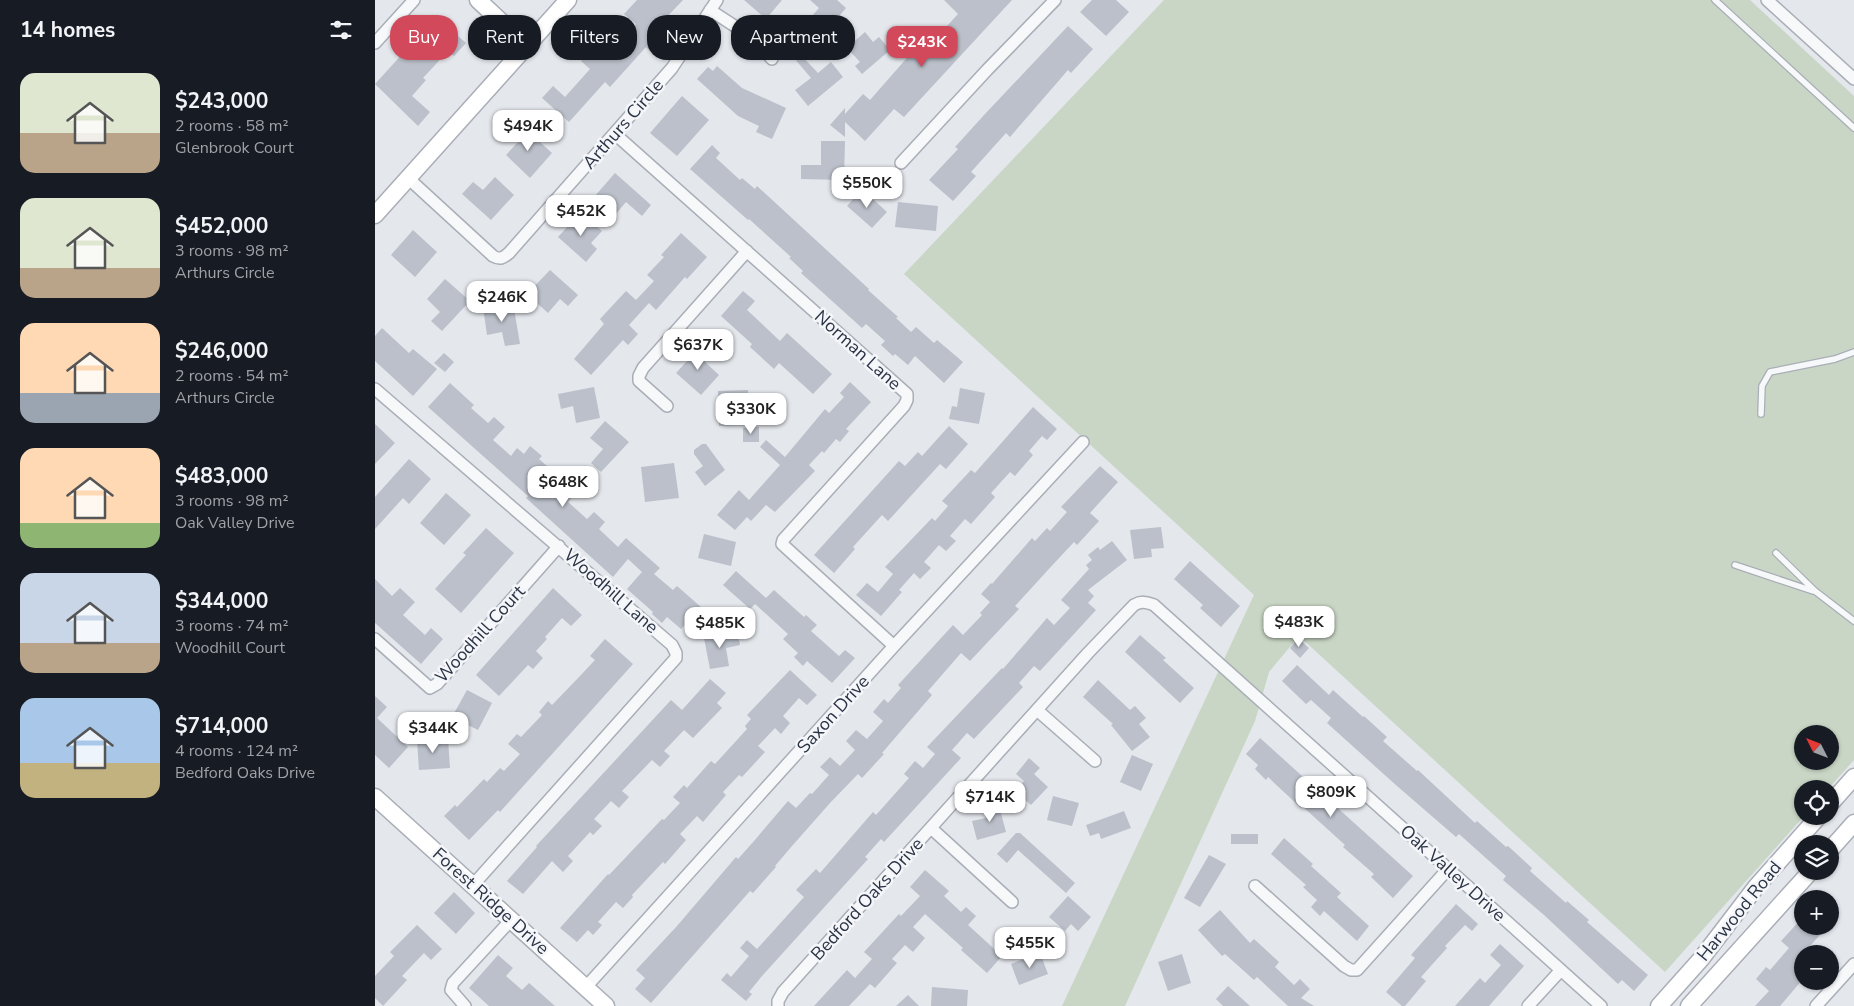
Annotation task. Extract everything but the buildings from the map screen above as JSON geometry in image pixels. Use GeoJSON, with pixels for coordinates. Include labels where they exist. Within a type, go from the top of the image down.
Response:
{"type":"FeatureCollection","features":[{"type":"Feature","properties":{"kind":"main road"},"geometry":{"type":"LineString","coordinates":[[477,0],[493,15]]}},
{"type":"Feature","properties":{"kind":"main road"},"geometry":{"type":"LineString","coordinates":[[541,31],[569,0]]}},
{"type":"Feature","properties":{"kind":"main road"},"geometry":{"type":"LineString","coordinates":[[375,214],[514,60]]}},
{"type":"Feature","properties":{"kind":"main road"},"geometry":{"type":"LineString","coordinates":[[1839,794],[1854,777]]}},
{"type":"Feature","properties":{"kind":"main road","name":"Forest Ridge Drive"},"geometry":{"type":"LineString","coordinates":[[375,797],[607,1006]]}},
{"type":"Feature","properties":{"kind":"main road"},"geometry":{"type":"LineString","coordinates":[[1839,840],[1854,823]]}},
{"type":"Feature","properties":{"kind":"main road","name":"Harwood Road"},"geometry":{"type":"LineString","coordinates":[[1659,1006],[1701,959],[1757,887],[1811,825]]}},
{"type":"Feature","properties":{"kind":"main road","name":"Harwood Road"},"geometry":{"type":"LineString","coordinates":[[1689,1006],[1803,880]]}},
{"type":"Feature","properties":{"kind":"street"},"geometry":{"type":"LineString","coordinates":[[375,44],[414,0]]}},
{"type":"Feature","properties":{"kind":"street","name":"Arthurs Circle"},"geometry":{"type":"LineString","coordinates":[[408,178],[493,256],[502,259],[672,68],[717,0]]}},
{"type":"Feature","properties":{"kind":"street"},"geometry":{"type":"LineString","coordinates":[[901,163],[992,64],[1055,0]]}},
{"type":"Feature","properties":{"kind":"street"},"geometry":{"type":"LineString","coordinates":[[1767,0],[1854,79]]}},
{"type":"Feature","properties":{"kind":"street"},"geometry":{"type":"LineString","coordinates":[[710,10],[731,24]]}},
{"type":"Feature","properties":{"kind":"street","name":"Norman Lane"},"geometry":{"type":"LineString","coordinates":[[615,134],[907,394],[904,406],[783,540],[782,544],[894,646]]}},
{"type":"Feature","properties":{"kind":"street"},"geometry":{"type":"LineString","coordinates":[[667,406],[639,380],[643,368],[747,251]]}},
{"type":"Feature","properties":{"kind":"street","name":"Woodhill Lane"},"geometry":{"type":"LineString","coordinates":[[375,389],[673,645],[676,653],[676,658],[473,885]]}},
{"type":"Feature","properties":{"kind":"street","name":"Saxon Drive"},"geometry":{"type":"LineString","coordinates":[[586,987],[894,646],[1083,442]]}},
{"type":"Feature","properties":{"kind":"street","name":"Woodhill Court"},"geometry":{"type":"LineString","coordinates":[[375,639],[430,688],[437,684],[559,546]]}},
{"type":"Feature","properties":{"kind":"street","name":"Bedford Oaks Drive"},"geometry":{"type":"LineString","coordinates":[[778,1006],[778,1001],[783,992],[1037,710],[1134,605],[1139,602],[1147,602]]}},
{"type":"Feature","properties":{"kind":"street","name":"Oak Valley Drive"},"geometry":{"type":"LineString","coordinates":[[1147,602],[1154,605],[1601,1006]]}},
{"type":"Feature","properties":{"kind":"street"},"geometry":{"type":"LineString","coordinates":[[1037,710],[1095,761]]}},
{"type":"Feature","properties":{"kind":"street"},"geometry":{"type":"LineString","coordinates":[[931,828],[1013,902]]}},
{"type":"Feature","properties":{"kind":"street"},"geometry":{"type":"LineString","coordinates":[[1255,886],[1344,966],[1351,970],[1357,970],[1448,869]]}},
{"type":"Feature","properties":{"kind":"street"},"geometry":{"type":"LineString","coordinates":[[465,1006],[451,990],[453,983],[511,920]]}},
{"type":"Feature","properties":{"kind":"street"},"geometry":{"type":"LineString","coordinates":[[1815,1006],[1854,964]]}},
{"type":"Feature","properties":{"kind":"street"},"geometry":{"type":"LineString","coordinates":[[1529,1006],[1561,970]]}},
{"type":"Feature","properties":{"kind":"lane"},"geometry":{"type":"LineString","coordinates":[[1715,0],[1854,128]]}},
{"type":"Feature","properties":{"kind":"lane"},"geometry":{"type":"LineString","coordinates":[[1761,414],[1762,386],[1770,372],[1835,359],[1854,352]]}},
{"type":"Feature","properties":{"kind":"lane"},"geometry":{"type":"LineString","coordinates":[[1776,553],[1815,591],[1854,622]]}},
{"type":"Feature","properties":{"kind":"lane"},"geometry":{"type":"LineString","coordinates":[[1735,565],[1815,591]]}},
{"type":"Feature","properties":{"kind":"green space"},"geometry":{"type":"Polygon","coordinates":[[[1164,0],[1750,0],[1854,96],[1854,760],[1836,780],[1794,780],[1794,825],[1796,825],[1665,972],[1299,636],[1269,672],[1255,721],[1125,1006],[1062,1006],[1254,595],[904,274],[1164,0]]]}}]}
